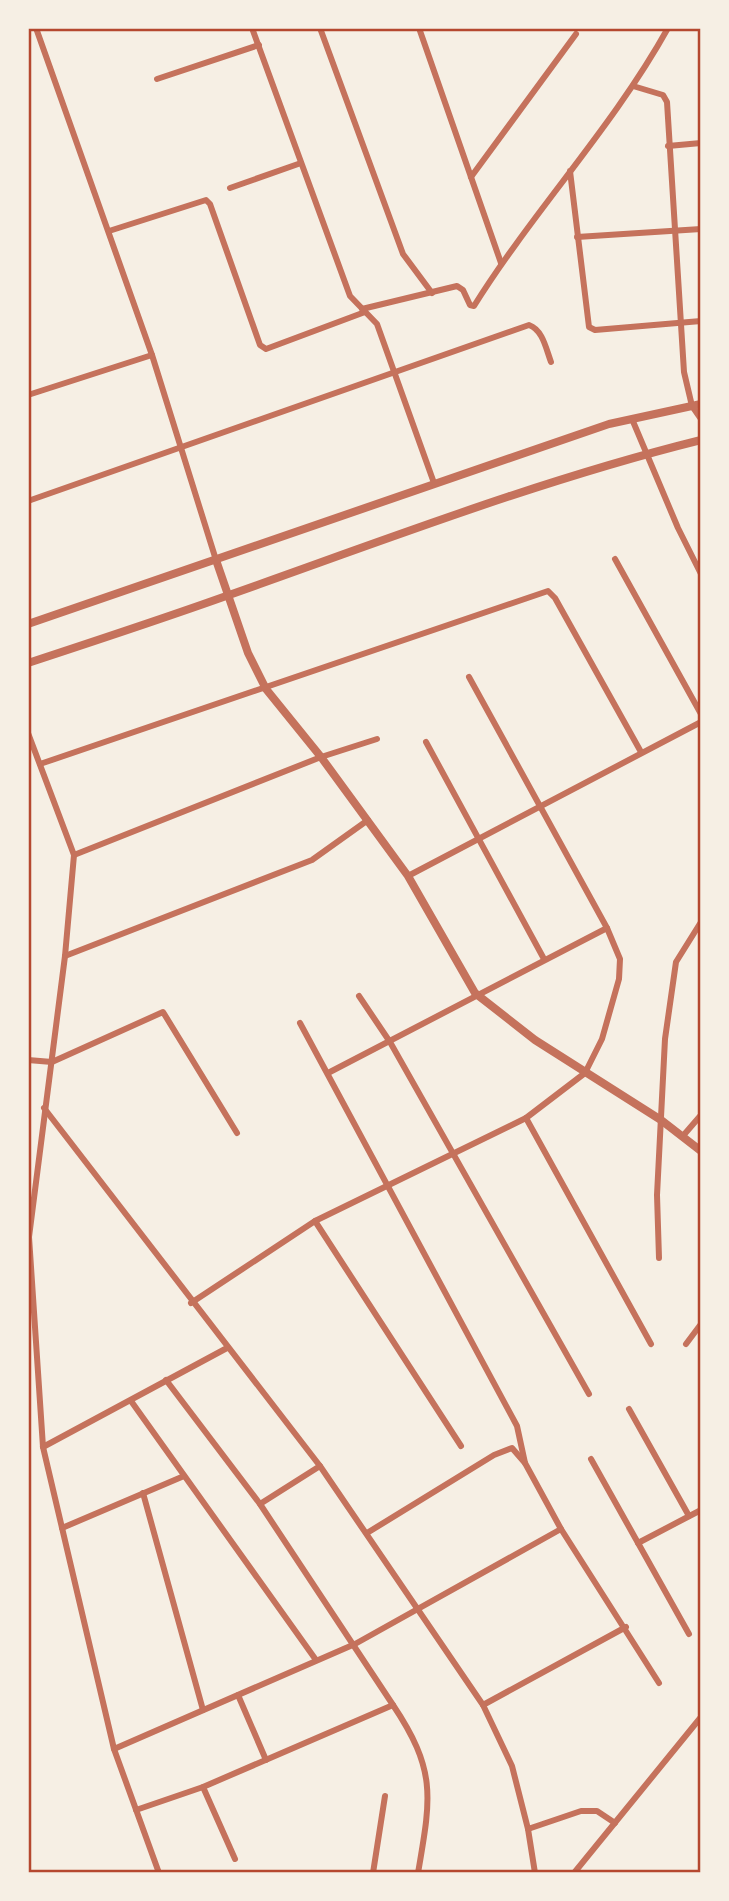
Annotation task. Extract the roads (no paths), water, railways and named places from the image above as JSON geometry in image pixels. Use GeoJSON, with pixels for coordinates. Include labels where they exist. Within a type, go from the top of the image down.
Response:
{"type":"FeatureCollection","features":[{"type":"Feature","properties":{"kind":"street"},"geometry":{"type":"LineString","coordinates":[[36,28],[152,355],[248,653],[266,689],[321,757],[408,876],[475,993],[535,1040],[661,1120],[701,1151]]}},
{"type":"Feature","properties":{"kind":"street"},"geometry":{"type":"LineString","coordinates":[[253,28],[350,296],[377,324],[434,483]]}},
{"type":"Feature","properties":{"kind":"street"},"geometry":{"type":"LineString","coordinates":[[320,28],[403,254],[432,293]]}},
{"type":"Feature","properties":{"kind":"street"},"geometry":{"type":"LineString","coordinates":[[419,28],[501,263]]}},
{"type":"Feature","properties":{"kind":"street"},"geometry":{"type":"LineString","coordinates":[[109,231],[206,201],[210,204],[260,345],[266,349],[364,310],[461,287],[470,306],[474,306],[501,263],[633,86],[668,28]]}},
{"type":"Feature","properties":{"kind":"street"},"geometry":{"type":"LineString","coordinates":[[471,177],[576,34]]}},
{"type":"Feature","properties":{"kind":"street"},"geometry":{"type":"LineString","coordinates":[[157,79],[259,45]]}},
{"type":"Feature","properties":{"kind":"street"},"geometry":{"type":"LineString","coordinates":[[633,86],[665,98],[684,372],[701,419]]}},
{"type":"Feature","properties":{"kind":"street"},"geometry":{"type":"LineString","coordinates":[[668,146],[701,143]]}},
{"type":"Feature","properties":{"kind":"street"},"geometry":{"type":"LineString","coordinates":[[230,188],[302,163]]}},
{"type":"Feature","properties":{"kind":"street"},"geometry":{"type":"LineString","coordinates":[[570,171],[589,327],[595,330],[701,321]]}},
{"type":"Feature","properties":{"kind":"street"},"geometry":{"type":"LineString","coordinates":[[577,237],[701,229]]}},
{"type":"Feature","properties":{"kind":"street"},"geometry":{"type":"LineString","coordinates":[[28,500],[529,325],[536,328],[542,337],[551,362]]}},
{"type":"Feature","properties":{"kind":"street"},"geometry":{"type":"LineString","coordinates":[[28,395],[152,355]]}},
{"type":"Feature","properties":{"kind":"street"},"geometry":{"type":"LineString","coordinates":[[28,624],[434,483],[632,419],[696,405]]}},
{"type":"Feature","properties":{"kind":"street"},"geometry":{"type":"LineString","coordinates":[[632,419],[645,454],[701,573]]}},
{"type":"Feature","properties":{"kind":"street"},"geometry":{"type":"LineString","coordinates":[[28,663],[228,595],[449,514],[645,454],[701,440]]}},
{"type":"Feature","properties":{"kind":"street"},"geometry":{"type":"LineString","coordinates":[[615,559],[701,715]]}},
{"type":"Feature","properties":{"kind":"street"},"geometry":{"type":"LineString","coordinates":[[40,764],[548,592],[555,598],[641,752]]}},
{"type":"Feature","properties":{"kind":"street"},"geometry":{"type":"LineString","coordinates":[[191,1303],[315,1221],[386,1185],[453,1156],[526,1118],[585,1073],[602,1039],[619,979],[620,959],[607,928],[469,677]]}},
{"type":"Feature","properties":{"kind":"street"},"geometry":{"type":"LineString","coordinates":[[408,876],[701,722]]}},
{"type":"Feature","properties":{"kind":"street"},"geometry":{"type":"LineString","coordinates":[[28,733],[74,855],[65,956],[29,1237],[43,1447],[114,1749],[159,1873]]}},
{"type":"Feature","properties":{"kind":"street"},"geometry":{"type":"LineString","coordinates":[[74,855],[321,757],[377,739]]}},
{"type":"Feature","properties":{"kind":"street"},"geometry":{"type":"LineString","coordinates":[[426,742],[544,959]]}},
{"type":"Feature","properties":{"kind":"street"},"geometry":{"type":"LineString","coordinates":[[65,956],[312,860],[368,820]]}},
{"type":"Feature","properties":{"kind":"street"},"geometry":{"type":"LineString","coordinates":[[659,1258],[657,1195],[665,1039],[676,962],[701,922]]}},
{"type":"Feature","properties":{"kind":"street"},"geometry":{"type":"LineString","coordinates":[[328,1073],[390,1042],[475,993],[607,928]]}},
{"type":"Feature","properties":{"kind":"street"},"geometry":{"type":"LineString","coordinates":[[359,996],[390,1042],[589,1394]]}},
{"type":"Feature","properties":{"kind":"street"},"geometry":{"type":"LineString","coordinates":[[28,1060],[52,1062],[163,1012],[237,1133]]}},
{"type":"Feature","properties":{"kind":"street"},"geometry":{"type":"LineString","coordinates":[[300,1023],[516,1426],[524,1446],[525,1463]]}},
{"type":"Feature","properties":{"kind":"street"},"geometry":{"type":"LineString","coordinates":[[44,1108],[191,1303],[320,1466],[483,1704],[512,1766],[528,1829],[535,1873]]}},
{"type":"Feature","properties":{"kind":"street"},"geometry":{"type":"LineString","coordinates":[[682,1137],[701,1115]]}},
{"type":"Feature","properties":{"kind":"street"},"geometry":{"type":"LineString","coordinates":[[526,1118],[652,1345]]}},
{"type":"Feature","properties":{"kind":"street"},"geometry":{"type":"LineString","coordinates":[[315,1221],[461,1446]]}},
{"type":"Feature","properties":{"kind":"street"},"geometry":{"type":"LineString","coordinates":[[686,1344],[701,1324]]}},
{"type":"Feature","properties":{"kind":"street"},"geometry":{"type":"LineString","coordinates":[[43,1447],[227,1348]]}},
{"type":"Feature","properties":{"kind":"street"},"geometry":{"type":"LineString","coordinates":[[166,1380],[260,1504],[355,1644],[420,1749],[427,1773],[427,1822],[418,1873]]}},
{"type":"Feature","properties":{"kind":"street"},"geometry":{"type":"LineString","coordinates":[[131,1401],[316,1660]]}},
{"type":"Feature","properties":{"kind":"street"},"geometry":{"type":"LineString","coordinates":[[629,1409],[689,1516]]}},
{"type":"Feature","properties":{"kind":"street"},"geometry":{"type":"LineString","coordinates":[[367,1533],[494,1455],[512,1448],[525,1463],[561,1529],[626,1627],[659,1683]]}},
{"type":"Feature","properties":{"kind":"street"},"geometry":{"type":"LineString","coordinates":[[590,1459],[690,1634]]}},
{"type":"Feature","properties":{"kind":"street"},"geometry":{"type":"LineString","coordinates":[[260,1504],[320,1466]]}},
{"type":"Feature","properties":{"kind":"street"},"geometry":{"type":"LineString","coordinates":[[62,1528],[184,1476]]}},
{"type":"Feature","properties":{"kind":"street"},"geometry":{"type":"LineString","coordinates":[[143,1493],[203,1710]]}},
{"type":"Feature","properties":{"kind":"street"},"geometry":{"type":"LineString","coordinates":[[638,1543],[701,1510]]}},
{"type":"Feature","properties":{"kind":"street"},"geometry":{"type":"LineString","coordinates":[[114,1749],[355,1644],[561,1529]]}},
{"type":"Feature","properties":{"kind":"street"},"geometry":{"type":"LineString","coordinates":[[483,1704],[626,1627]]}},
{"type":"Feature","properties":{"kind":"street"},"geometry":{"type":"LineString","coordinates":[[238,1695],[266,1760]]}},
{"type":"Feature","properties":{"kind":"street"},"geometry":{"type":"LineString","coordinates":[[136,1810],[203,1787],[393,1705]]}},
{"type":"Feature","properties":{"kind":"street"},"geometry":{"type":"LineString","coordinates":[[574,1873],[701,1717]]}},
{"type":"Feature","properties":{"kind":"street"},"geometry":{"type":"LineString","coordinates":[[203,1787],[235,1859]]}},
{"type":"Feature","properties":{"kind":"street"},"geometry":{"type":"LineString","coordinates":[[373,1873],[385,1796]]}},
{"type":"Feature","properties":{"kind":"street"},"geometry":{"type":"LineString","coordinates":[[528,1829],[581,1811],[597,1811],[615,1823]]}}]}
